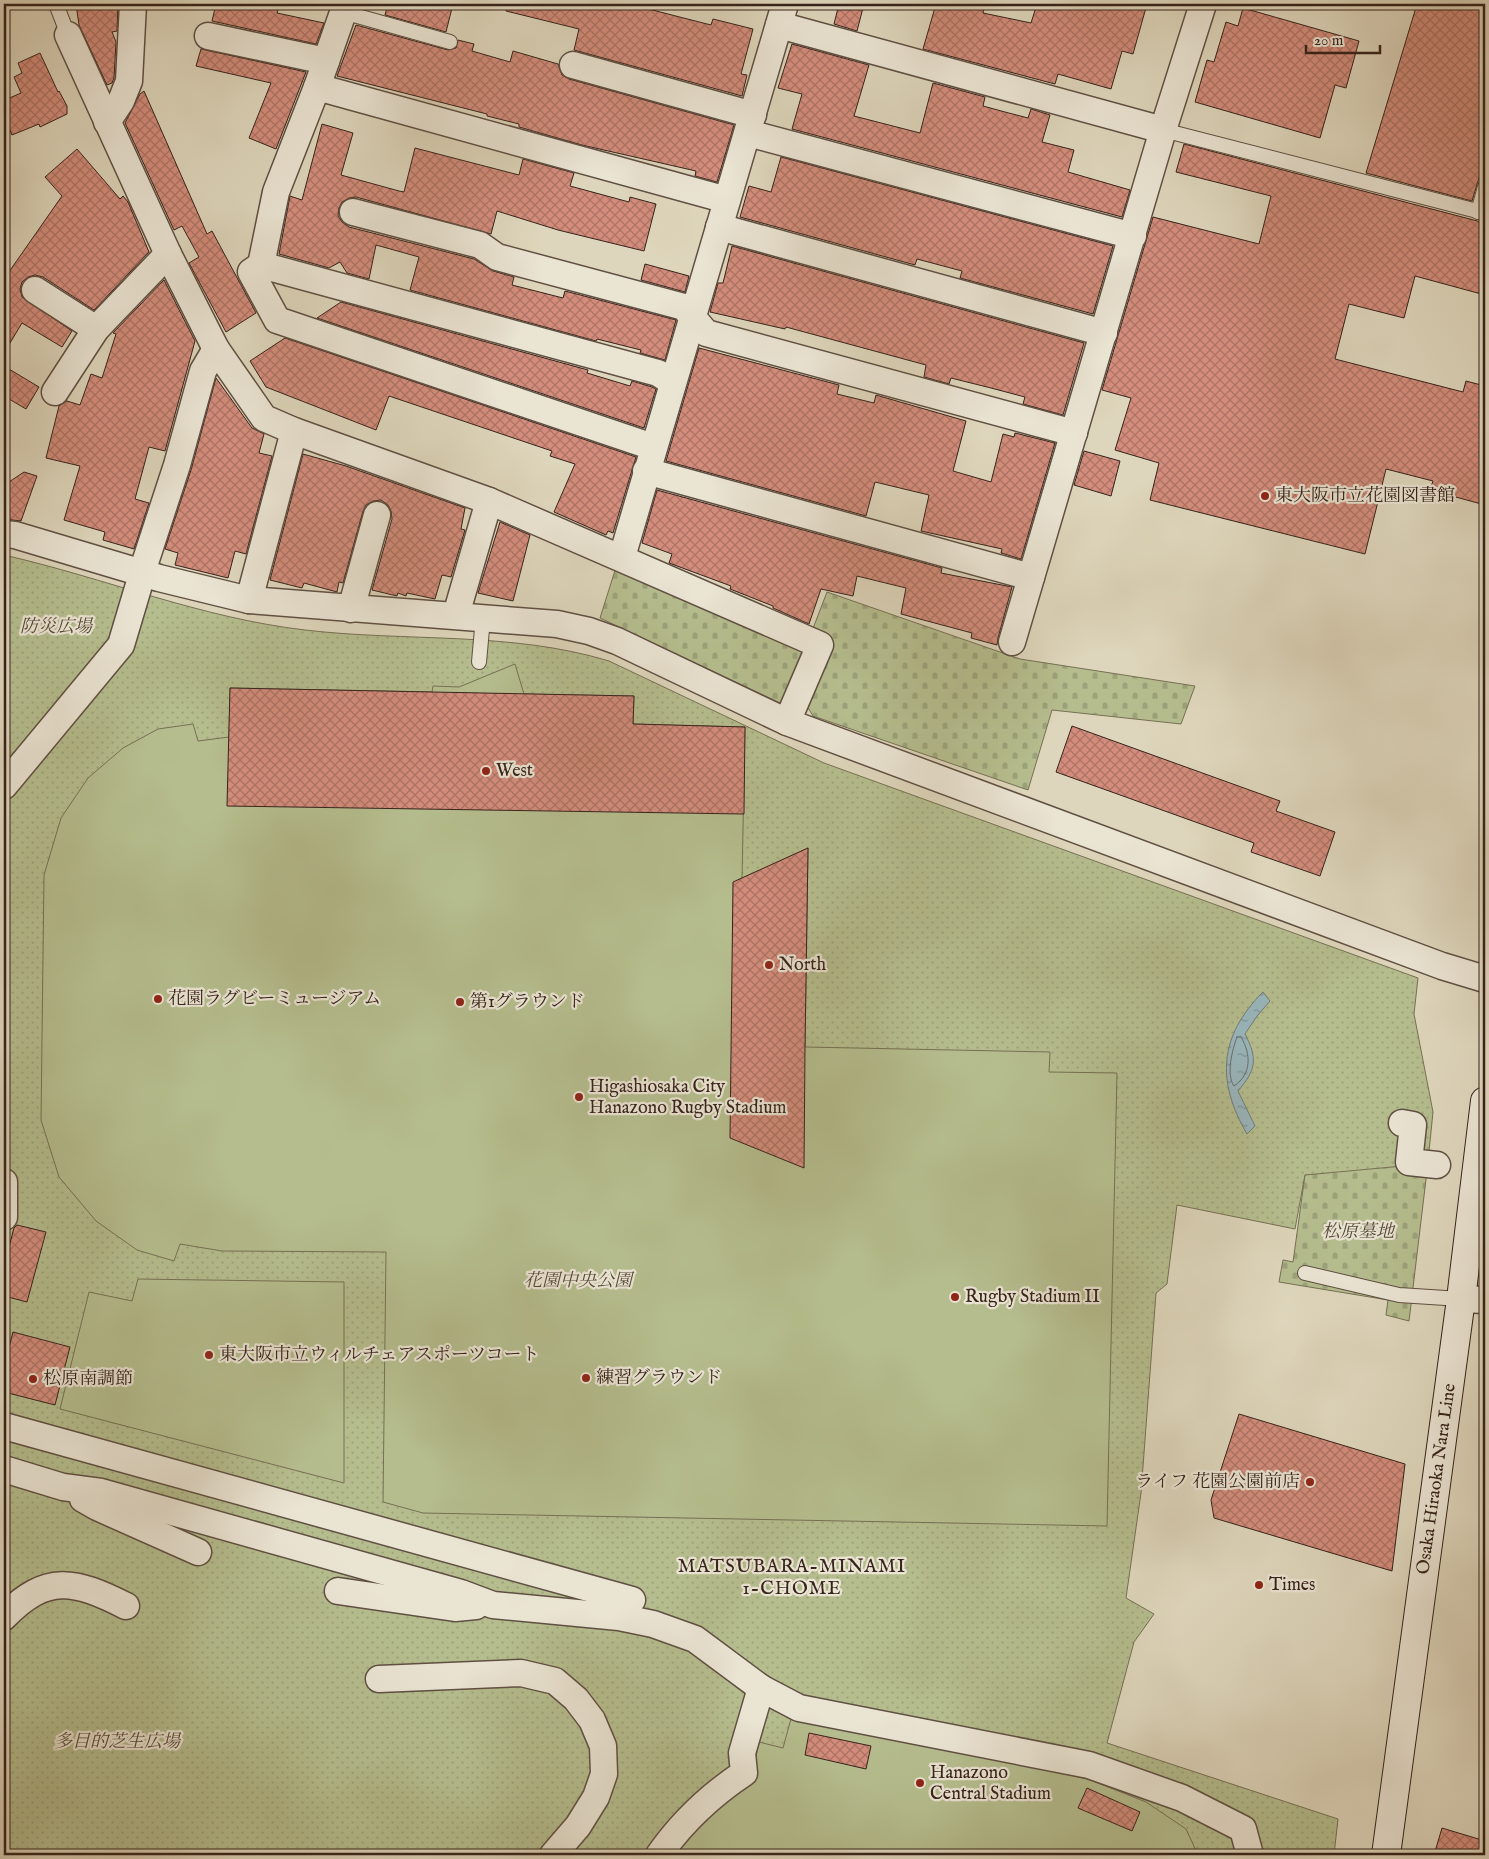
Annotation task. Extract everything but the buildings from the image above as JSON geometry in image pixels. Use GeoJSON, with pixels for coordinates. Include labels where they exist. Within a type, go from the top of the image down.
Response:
{"type":"FeatureCollection","features":[{"type":"Feature","properties":{"kind":"main road","name":"Osaka Hiraoka Nara Line"},"geometry":{"type":"LineString","coordinates":[[1386,1855],[1473,1300],[1485,1102]]}},
{"type":"Feature","properties":{"kind":"street"},"geometry":{"type":"LineString","coordinates":[[107,122],[121,102],[129,81],[133,4]]}},
{"type":"Feature","properties":{"kind":"street"},"geometry":{"type":"LineString","coordinates":[[1012,642],[1163,130],[1203,4]]}},
{"type":"Feature","properties":{"kind":"street"},"geometry":{"type":"LineString","coordinates":[[344,8],[317,87],[276,192],[261,265],[250,272],[277,320],[649,459],[1031,577]]}},
{"type":"Feature","properties":{"kind":"street"},"geometry":{"type":"LineString","coordinates":[[622,556],[649,459],[782,14],[1163,130]]}},
{"type":"Feature","properties":{"kind":"street"},"geometry":{"type":"LineString","coordinates":[[68,35],[168,254],[216,349],[264,418],[294,431],[489,500],[622,556],[820,645],[787,722]]}},
{"type":"Feature","properties":{"kind":"street"},"geometry":{"type":"LineString","coordinates":[[208,36],[326,61]]}},
{"type":"Feature","properties":{"kind":"street"},"geometry":{"type":"LineString","coordinates":[[573,65],[750,124],[1132,236]]}},
{"type":"Feature","properties":{"kind":"street"},"geometry":{"type":"LineString","coordinates":[[317,87],[727,200]]}},
{"type":"Feature","properties":{"kind":"street"},"geometry":{"type":"LineString","coordinates":[[353,212],[480,244],[497,257],[684,308],[706,333],[1074,433]]}},
{"type":"Feature","properties":{"kind":"street"},"geometry":{"type":"LineString","coordinates":[[719,227],[1104,334]]}},
{"type":"Feature","properties":{"kind":"street"},"geometry":{"type":"LineString","coordinates":[[55,392],[96,329],[168,254]]}},
{"type":"Feature","properties":{"kind":"street"},"geometry":{"type":"LineString","coordinates":[[261,265],[658,373],[672,382]]}},
{"type":"Feature","properties":{"kind":"street"},"geometry":{"type":"LineString","coordinates":[[34,290],[96,329]]}},
{"type":"Feature","properties":{"kind":"street"},"geometry":{"type":"LineString","coordinates":[[4,786],[120,644],[177,465],[203,372],[216,349]]}},
{"type":"Feature","properties":{"kind":"street"},"geometry":{"type":"LineString","coordinates":[[249,600],[294,431]]}},
{"type":"Feature","properties":{"kind":"street"},"geometry":{"type":"LineString","coordinates":[[456,615],[489,500]]}},
{"type":"Feature","properties":{"kind":"street"},"geometry":{"type":"LineString","coordinates":[[351,609],[377,515]]}},
{"type":"Feature","properties":{"kind":"street"},"geometry":{"type":"LineString","coordinates":[[4,534],[15,535],[140,580],[249,600],[557,624],[589,631],[617,641],[787,722],[1433,962],[1485,979]]}},
{"type":"Feature","properties":{"kind":"street"},"geometry":{"type":"LineString","coordinates":[[1402,1124],[1413,1125],[1410,1162],[1437,1165]]}},
{"type":"Feature","properties":{"kind":"street"},"geometry":{"type":"LineString","coordinates":[[4,1182],[4,1217]]}},
{"type":"Feature","properties":{"kind":"street"},"geometry":{"type":"LineString","coordinates":[[4,1426],[632,1600]]}},
{"type":"Feature","properties":{"kind":"street"},"geometry":{"type":"LineString","coordinates":[[4,1469],[63,1486],[101,1492],[460,1593],[493,1605]]}},
{"type":"Feature","properties":{"kind":"street"},"geometry":{"type":"LineString","coordinates":[[63,1486],[96,1507],[198,1552]]}},
{"type":"Feature","properties":{"kind":"street"},"geometry":{"type":"LineString","coordinates":[[4,1617],[21,1600],[42,1588],[69,1584],[97,1592],[126,1606]]}},
{"type":"Feature","properties":{"kind":"street"},"geometry":{"type":"LineString","coordinates":[[338,1591],[455,1608],[493,1605],[619,1617],[653,1624],[695,1639],[761,1688],[799,1708],[1089,1766],[1182,1798],[1243,1829],[1250,1855]]}},
{"type":"Feature","properties":{"kind":"street"},"geometry":{"type":"LineString","coordinates":[[379,1679],[521,1673],[555,1681],[576,1699],[592,1720],[603,1746],[604,1774],[596,1797],[578,1826],[553,1855]]}},
{"type":"Feature","properties":{"kind":"street"},"geometry":{"type":"LineString","coordinates":[[659,1855],[696,1811],[744,1773],[742,1753],[761,1688]]}},
{"type":"Feature","properties":{"kind":"lane"},"geometry":{"type":"LineString","coordinates":[[56,4],[68,35]]}},
{"type":"Feature","properties":{"kind":"lane"},"geometry":{"type":"LineString","coordinates":[[344,8],[450,42]]}},
{"type":"Feature","properties":{"kind":"lane"},"geometry":{"type":"LineString","coordinates":[[1163,130],[1482,212],[1485,187]]}},
{"type":"Feature","properties":{"kind":"lane"},"geometry":{"type":"LineString","coordinates":[[479,662],[483,618]]}},
{"type":"Feature","properties":{"kind":"lane"},"geometry":{"type":"LineString","coordinates":[[1305,1273],[1399,1294],[1473,1300]]}},
{"type":"Feature","properties":{"kind":"green space","name":"花園中央公園"},"geometry":{"type":"Polygon","coordinates":[[[4,555],[42,564],[191,607],[266,624],[343,634],[496,641],[534,645],[609,661],[824,763],[1418,978],[1414,1014],[1433,1112],[1427,1171],[1305,1175],[1295,1229],[1177,1205],[1167,1284],[1156,1293],[1141,1493],[1126,1598],[1154,1614],[1134,1642],[1107,1743],[1338,1819],[1334,1855],[4,1855],[4,555]]]}},
{"type":"Feature","properties":{"kind":"green space"},"geometry":{"type":"Polygon","coordinates":[[[617,564],[802,647],[806,660],[789,700],[780,703],[600,618],[617,564]]]}},
{"type":"Feature","properties":{"kind":"green space"},"geometry":{"type":"Polygon","coordinates":[[[827,592],[1020,659],[1195,686],[1181,724],[1052,710],[1028,790],[813,716],[805,703],[812,631],[827,592]]]}},
{"type":"Feature","properties":{"kind":"green space","name":"Higashiosaka City Hanazono Rugby Stadium"},"geometry":{"type":"Polygon","coordinates":[[[515,664],[524,694],[634,696],[633,724],[745,727],[742,879],[808,848],[805,1047],[1050,1052],[1049,1072],[1117,1073],[1107,1526],[423,1513],[383,1502],[386,1252],[222,1251],[180,1244],[174,1261],[137,1250],[96,1221],[59,1177],[41,1120],[44,875],[61,818],[88,778],[123,748],[158,729],[193,724],[198,741],[229,737],[230,688],[432,692],[433,686],[459,687],[515,664]]]}},
{"type":"Feature","properties":{"kind":"green space","name":"松原墓地"},"geometry":{"type":"Polygon","coordinates":[[[1403,1166],[1427,1171],[1409,1321],[1386,1315],[1388,1300],[1279,1282],[1283,1260],[1293,1262],[1305,1175],[1403,1166]]]}},
{"type":"Feature","properties":{"kind":"green space","name":"東大阪市立ウィルチェアスポーツコート"},"geometry":{"type":"Polygon","coordinates":[[[138,1279],[344,1282],[344,1483],[60,1409],[89,1292],[132,1301],[138,1279]]]}},
{"type":"Feature","properties":{"kind":"green space","name":"Hanazono Central Stadium"},"geometry":{"type":"Polygon","coordinates":[[[792,1715],[1088,1779],[1146,1802],[1186,1829],[1198,1855],[668,1855],[752,1776],[759,1742],[783,1748],[792,1715]]]}},
{"type":"Feature","properties":{"kind":"water"},"geometry":{"type":"Polygon","coordinates":[[[1263,992],[1270,1001],[1245,1034],[1252,1050],[1253,1064],[1249,1077],[1238,1091],[1255,1126],[1247,1134],[1230,1096],[1227,1060],[1230,1042],[1238,1025],[1248,1009],[1263,992]]]}},
{"type":"Feature","properties":{"kind":"place","name":"東大阪市立花園図書館"},"geometry":{"type":"Point","coordinates":[1265,496]}},
{"type":"Feature","properties":{"kind":"place","name":"West"},"geometry":{"type":"Point","coordinates":[486,771]}},
{"type":"Feature","properties":{"kind":"place","name":"North"},"geometry":{"type":"Point","coordinates":[769,965]}},
{"type":"Feature","properties":{"kind":"place","name":"花園ラグビーミュージアム"},"geometry":{"type":"Point","coordinates":[158,999]}},
{"type":"Feature","properties":{"kind":"place","name":"第1グラウンド"},"geometry":{"type":"Point","coordinates":[460,1002]}},
{"type":"Feature","properties":{"kind":"place","name":"Higashiosaka City Hanazono Rugby Stadium"},"geometry":{"type":"Point","coordinates":[579,1097]}},
{"type":"Feature","properties":{"kind":"place","name":"Rugby Stadium II"},"geometry":{"type":"Point","coordinates":[955,1297]}},
{"type":"Feature","properties":{"kind":"place","name":"東大阪市立ウィルチェアスポーツコート"},"geometry":{"type":"Point","coordinates":[209,1355]}},
{"type":"Feature","properties":{"kind":"place","name":"練習グラウンド"},"geometry":{"type":"Point","coordinates":[586,1378]}},
{"type":"Feature","properties":{"kind":"place","name":"松原南調節"},"geometry":{"type":"Point","coordinates":[33,1379]}},
{"type":"Feature","properties":{"kind":"place","name":"ライフ 花園公園前店"},"geometry":{"type":"Point","coordinates":[1310,1482]}},
{"type":"Feature","properties":{"kind":"place","name":"Times"},"geometry":{"type":"Point","coordinates":[1259,1585]}},
{"type":"Feature","properties":{"kind":"place","name":"Hanazono Central Stadium"},"geometry":{"type":"Point","coordinates":[920,1783]}},
{"type":"Feature","properties":{"kind":"district","name":"MATSUBARA-MINAMI 1-CHOME"},"geometry":{"type":"Point","coordinates":[792,1578]}},
{"type":"Feature","properties":{"kind":"park label","name":"防災広場"},"geometry":{"type":"Point","coordinates":[56,627]}},
{"type":"Feature","properties":{"kind":"park label","name":"多目的芝生広場"},"geometry":{"type":"Point","coordinates":[117,1742]}}]}
